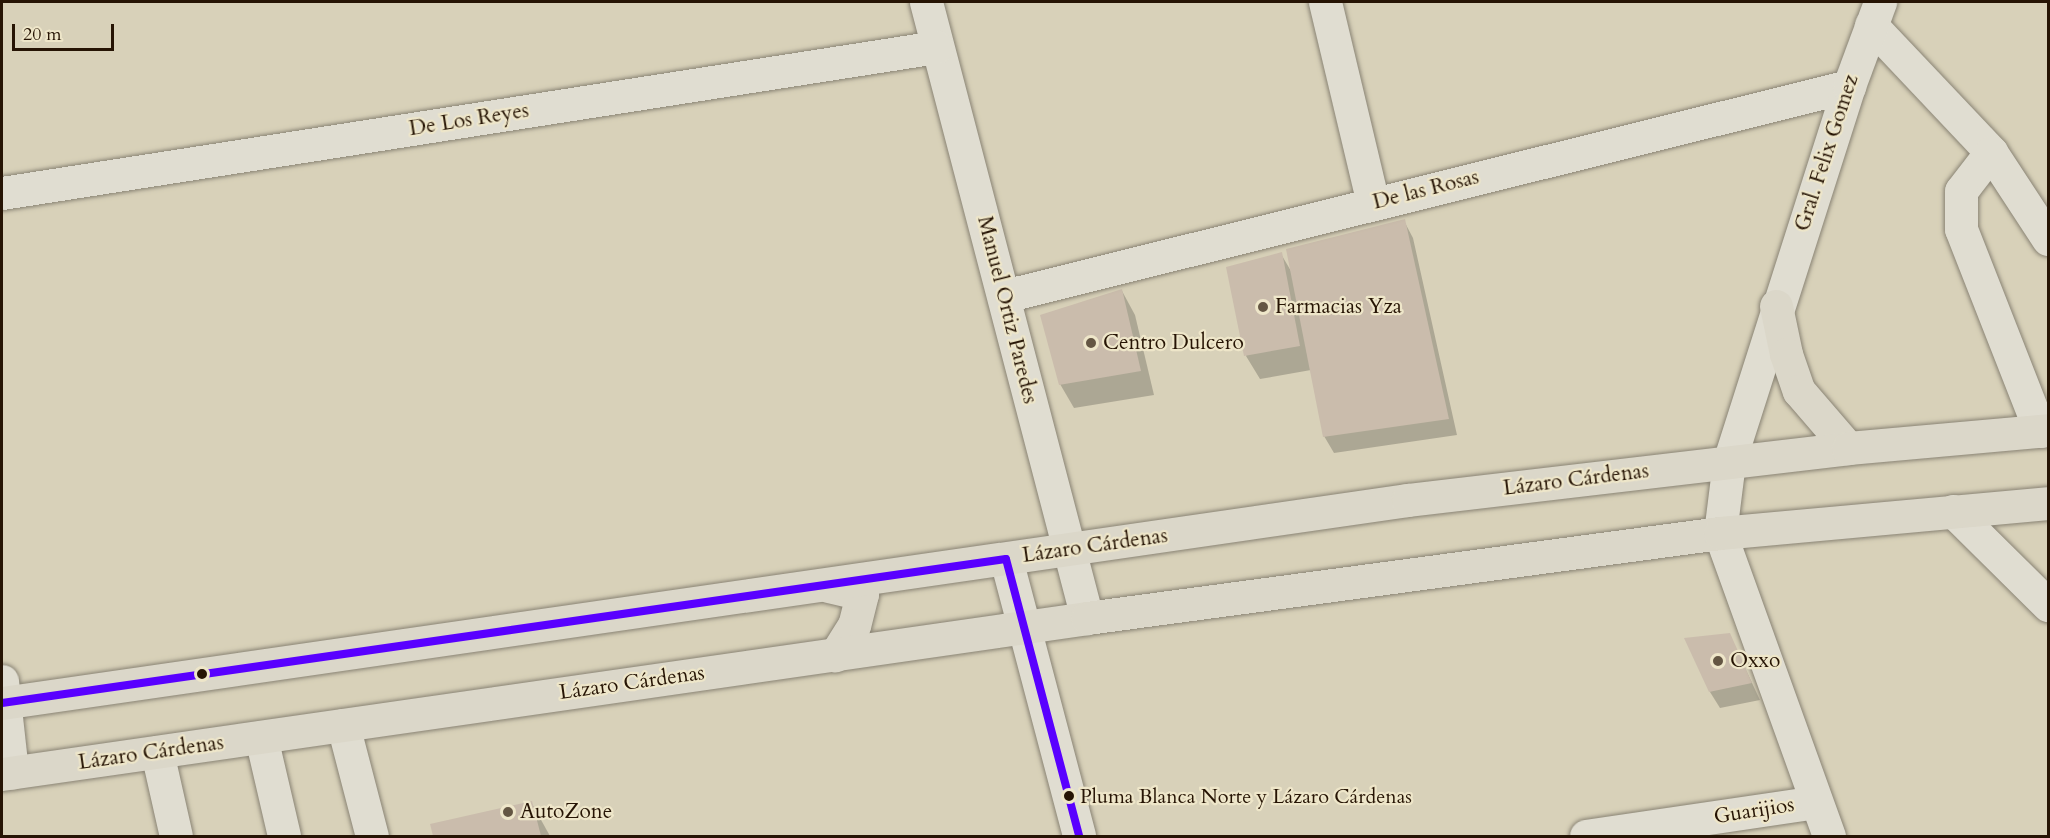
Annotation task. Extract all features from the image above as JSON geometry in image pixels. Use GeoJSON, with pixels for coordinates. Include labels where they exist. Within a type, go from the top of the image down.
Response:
{"type":"FeatureCollection","features":[{"type":"Feature","properties":{"kind":"main road"},"geometry":{"type":"LineString","coordinates":[[1776,306],[1785,354],[1799,391],[1848,448]]}},
{"type":"Feature","properties":{"kind":"main road","name":"Lázaro Cárdenas"},"geometry":{"type":"LineString","coordinates":[[2,696],[828,586],[1408,500],[1848,448],[2044,431]]}},
{"type":"Feature","properties":{"kind":"main road","name":"Lázaro Cárdenas"},"geometry":{"type":"LineString","coordinates":[[7,773],[1024,629],[1087,618],[1720,533],[2049,503]]}},
{"type":"Feature","properties":{"kind":"main road"},"geometry":{"type":"LineString","coordinates":[[828,586],[862,594],[854,625],[835,655]]}},
{"type":"Feature","properties":{"kind":"street","name":"Manuel Ortiz Paredes"},"geometry":{"type":"LineString","coordinates":[[926,2],[1087,618]]}},
{"type":"Feature","properties":{"kind":"street"},"geometry":{"type":"LineString","coordinates":[[1325,2],[1373,203]]}},
{"type":"Feature","properties":{"kind":"street"},"geometry":{"type":"LineString","coordinates":[[1876,13],[1992,153],[2049,239]]}},
{"type":"Feature","properties":{"kind":"street","name":"Gral. Felix Gomez"},"geometry":{"type":"LineString","coordinates":[[1729,462],[1776,306],[1848,86],[1876,13]]}},
{"type":"Feature","properties":{"kind":"street","name":"De Los Reyes"},"geometry":{"type":"LineString","coordinates":[[2,193],[937,47]]}},
{"type":"Feature","properties":{"kind":"street","name":"De las Rosas"},"geometry":{"type":"LineString","coordinates":[[1004,296],[1848,86]]}},
{"type":"Feature","properties":{"kind":"street"},"geometry":{"type":"LineString","coordinates":[[1992,153],[1961,191],[1961,229],[2044,431]]}},
{"type":"Feature","properties":{"kind":"street"},"geometry":{"type":"LineString","coordinates":[[1729,462],[1720,533],[1829,837]]}},
{"type":"Feature","properties":{"kind":"street"},"geometry":{"type":"LineString","coordinates":[[1953,511],[2049,605]]}},
{"type":"Feature","properties":{"kind":"street"},"geometry":{"type":"LineString","coordinates":[[1006,559],[1079,837]]}},
{"type":"Feature","properties":{"kind":"street"},"geometry":{"type":"LineString","coordinates":[[2,696],[7,773]]}},
{"type":"Feature","properties":{"kind":"street"},"geometry":{"type":"LineString","coordinates":[[344,724],[372,837]]}},
{"type":"Feature","properties":{"kind":"street"},"geometry":{"type":"LineString","coordinates":[[261,737],[284,837]]}},
{"type":"Feature","properties":{"kind":"street"},"geometry":{"type":"LineString","coordinates":[[158,752],[176,837]]}},
{"type":"Feature","properties":{"kind":"street","name":"Guarijios"},"geometry":{"type":"LineString","coordinates":[[1586,837],[1699,828],[1815,802]]}},
{"type":"Feature","properties":{"kind":"building"},"geometry":{"type":"Polygon","coordinates":[[[1405,219],[1449,419],[1323,437],[1286,249],[1405,219]]]}},
{"type":"Feature","properties":{"kind":"building","name":"Farmacias Yza"},"geometry":{"type":"Polygon","coordinates":[[[1282,252],[1300,346],[1244,356],[1226,267],[1282,252]]]}},
{"type":"Feature","properties":{"kind":"building","name":"Centro Dulcero"},"geometry":{"type":"Polygon","coordinates":[[[1122,289],[1141,371],[1059,385],[1040,315],[1122,289]]]}},
{"type":"Feature","properties":{"kind":"building","name":"Oxxo"},"geometry":{"type":"Polygon","coordinates":[[[1730,633],[1752,683],[1709,692],[1684,638],[1730,633]]]}},
{"type":"Feature","properties":{"kind":"building","name":"AutoZone"},"geometry":{"type":"Polygon","coordinates":[[[532,801],[541,836],[433,836],[430,824],[532,801]]]}},
{"type":"Feature","properties":{"kind":"transit line"},"geometry":{"type":"LineString","coordinates":[[2,703],[1006,559],[1079,836]]}},
{"type":"Feature","properties":{"kind":"place","name":"Farmacias Yza"},"geometry":{"type":"Point","coordinates":[1263,307]}},
{"type":"Feature","properties":{"kind":"place","name":"Centro Dulcero"},"geometry":{"type":"Point","coordinates":[1091,343]}},
{"type":"Feature","properties":{"kind":"place","name":"Oxxo"},"geometry":{"type":"Point","coordinates":[1718,661]}},
{"type":"Feature","properties":{"kind":"place","name":"Pluma Blanca Norte y Lázaro Cárdenas"},"geometry":{"type":"Point","coordinates":[1069,796]}},
{"type":"Feature","properties":{"kind":"place","name":"AutoZone"},"geometry":{"type":"Point","coordinates":[508,812]}}]}
